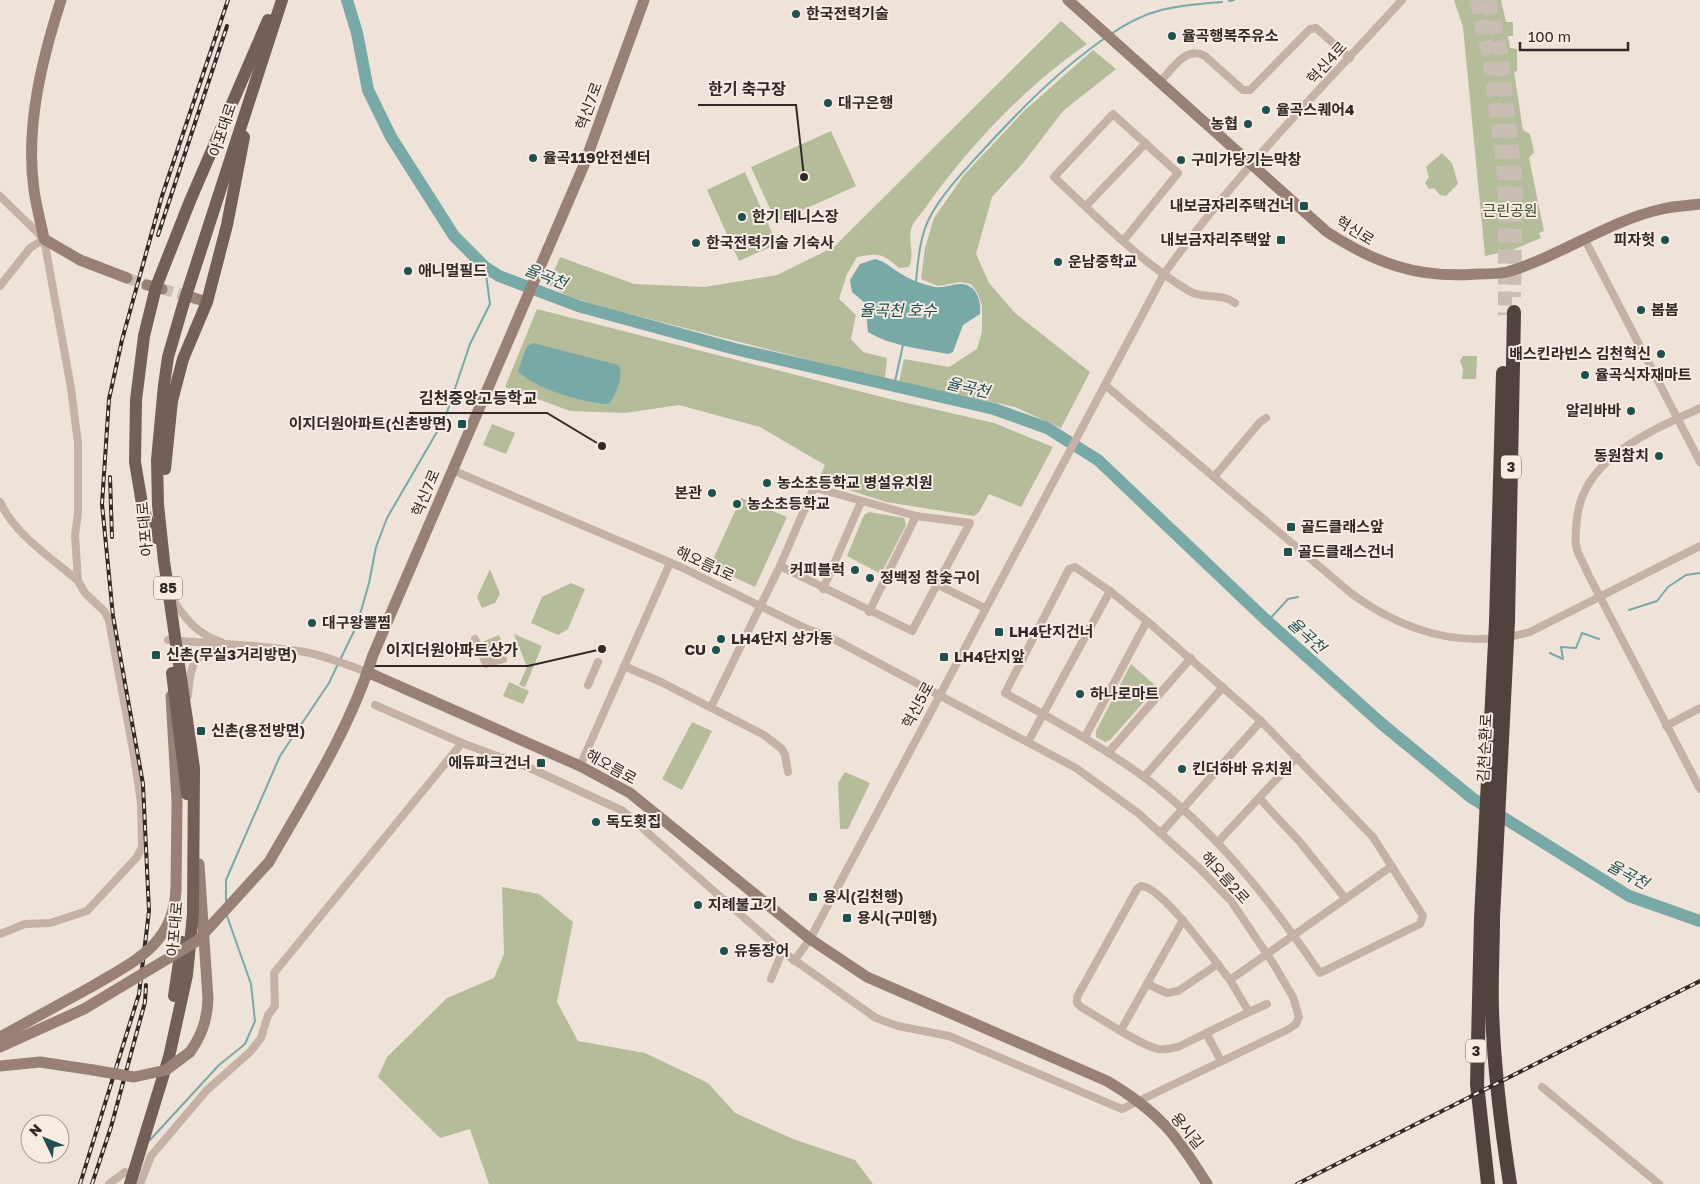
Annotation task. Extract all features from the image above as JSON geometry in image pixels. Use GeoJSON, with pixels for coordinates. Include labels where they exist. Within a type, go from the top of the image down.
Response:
{"type":"FeatureCollection","features":[{"type":"Feature","properties":{"kind":"highway","name":"김천순환로"},"geometry":{"type":"LineString","coordinates":[[1488,1184],[1476,1084],[1487,918],[1502,621],[1510,314]]}},
{"type":"Feature","properties":{"kind":"highway","name":"김천순환로"},"geometry":{"type":"LineString","coordinates":[[1487,918],[1495,1058],[1500,1114],[1510,1184]]}},
{"type":"Feature","properties":{"kind":"main road","name":"아포대로"},"geometry":{"type":"LineString","coordinates":[[125,1180],[160,1060],[171,1011],[184,932],[187,892],[187,789],[171,667],[172,641],[168,591],[151,497],[152,426],[164,343],[199,229],[275,0]]}},
{"type":"Feature","properties":{"kind":"main road","name":"아포대로"},"geometry":{"type":"LineString","coordinates":[[125,1180],[169,1057],[186,975],[193,914],[196,802],[194,768],[186,709],[172,641],[158,537],[157,460],[161,407],[168,357],[184,302],[282,0]]}},
{"type":"Feature","properties":{"kind":"main road"},"geometry":{"type":"LineString","coordinates":[[158,537],[143,510],[135,462],[136,400],[144,336],[155,287],[270,16]]}},
{"type":"Feature","properties":{"kind":"main road"},"geometry":{"type":"LineString","coordinates":[[158,537],[172,400],[183,359],[207,302],[228,225],[248,119],[263,60]]}},
{"type":"Feature","properties":{"kind":"street"},"geometry":{"type":"LineString","coordinates":[[61,0],[48,43],[33,127],[34,189],[72,388],[78,442],[78,513],[75,535],[78,581]]}},
{"type":"Feature","properties":{"kind":"street","name":"혁신7로"},"geometry":{"type":"LineString","coordinates":[[0,1047],[84,1009],[196,941],[269,862],[322,770],[367,672],[372,655],[584,165],[644,0]]}},
{"type":"Feature","properties":{"kind":"street","name":"혁신로"},"geometry":{"type":"LineString","coordinates":[[1068,0],[1251,166],[1334,237],[1356,251],[1388,265],[1414,271],[1464,275],[1506,272],[1585,240],[1611,227],[1662,209],[1700,204]]}},
{"type":"Feature","properties":{"kind":"street","name":"혁신4로"},"geometry":{"type":"LineString","coordinates":[[1164,274],[1208,215],[1402,0]]}},
{"type":"Feature","properties":{"kind":"street"},"geometry":{"type":"LineString","coordinates":[[1159,83],[1183,57],[1189,53],[1198,52],[1243,90],[1250,90],[1310,29],[1316,28],[1350,58]]}},
{"type":"Feature","properties":{"kind":"street"},"geometry":{"type":"LineString","coordinates":[[1124,240],[1178,173],[1113,114],[1054,177],[1124,240],[1164,274],[1196,294],[1224,296],[1236,304]]}},
{"type":"Feature","properties":{"kind":"street"},"geometry":{"type":"LineString","coordinates":[[1086,206],[1146,143]]}},
{"type":"Feature","properties":{"kind":"street"},"geometry":{"type":"LineString","coordinates":[[0,196],[44,239],[80,260],[126,278]]}},
{"type":"Feature","properties":{"kind":"street"},"geometry":{"type":"LineString","coordinates":[[0,286],[30,248],[44,239]]}},
{"type":"Feature","properties":{"kind":"street"},"geometry":{"type":"LineString","coordinates":[[1585,240],[1700,462]]}},
{"type":"Feature","properties":{"kind":"street","name":"혁신5로"},"geometry":{"type":"LineString","coordinates":[[794,961],[810,939],[1164,274]]}},
{"type":"Feature","properties":{"kind":"street"},"geometry":{"type":"LineString","coordinates":[[191,298],[207,302]]}},
{"type":"Feature","properties":{"kind":"street"},"geometry":{"type":"LineString","coordinates":[[1104,386],[1352,594],[1404,626],[1431,634],[1475,639],[1512,637],[1530,632],[1700,546]]}},
{"type":"Feature","properties":{"kind":"street"},"geometry":{"type":"LineString","coordinates":[[1700,408],[1620,450],[1602,465],[1583,492],[1578,503],[1576,521],[1577,549],[1600,598],[1700,789]]}},
{"type":"Feature","properties":{"kind":"street"},"geometry":{"type":"LineString","coordinates":[[1214,477],[1248,435],[1263,418],[1266,418]]}},
{"type":"Feature","properties":{"kind":"street","name":"해오름1로"},"geometry":{"type":"LineString","coordinates":[[452,470],[670,563],[807,629],[828,636],[939,696]]}},
{"type":"Feature","properties":{"kind":"street"},"geometry":{"type":"LineString","coordinates":[[711,707],[780,566],[812,492],[816,488],[916,516],[970,522],[912,632],[780,566]]}},
{"type":"Feature","properties":{"kind":"street"},"geometry":{"type":"LineString","coordinates":[[0,502],[18,529],[78,581],[85,593],[105,612],[109,621],[134,755],[140,803],[142,847],[137,857],[87,910],[50,923],[25,924],[0,934]]}},
{"type":"Feature","properties":{"kind":"street"},"geometry":{"type":"LineString","coordinates":[[823,588],[861,502]]}},
{"type":"Feature","properties":{"kind":"street"},"geometry":{"type":"LineString","coordinates":[[869,612],[916,516]]}},
{"type":"Feature","properties":{"kind":"street"},"geometry":{"type":"LineString","coordinates":[[580,766],[670,563]]}},
{"type":"Feature","properties":{"kind":"street"},"geometry":{"type":"LineString","coordinates":[[1080,568],[1147,621],[1261,721],[1373,837],[1423,916],[1420,924],[1320,973],[1294,935],[1218,842],[1183,809],[1144,777],[1085,738],[1005,693],[1069,569],[1080,568]]}},
{"type":"Feature","properties":{"kind":"street"},"geometry":{"type":"LineString","coordinates":[[938,585],[985,608]]}},
{"type":"Feature","properties":{"kind":"street"},"geometry":{"type":"LineString","coordinates":[[168,591],[180,612],[198,631],[205,636],[230,646]]}},
{"type":"Feature","properties":{"kind":"street"},"geometry":{"type":"LineString","coordinates":[[1028,742],[1110,591]]}},
{"type":"Feature","properties":{"kind":"street"},"geometry":{"type":"LineString","coordinates":[[1085,738],[1147,621]]}},
{"type":"Feature","properties":{"kind":"street"},"geometry":{"type":"LineString","coordinates":[[475,639],[486,664],[503,659]]}},
{"type":"Feature","properties":{"kind":"street"},"geometry":{"type":"LineString","coordinates":[[172,641],[230,646],[262,646],[307,652],[367,672]]}},
{"type":"Feature","properties":{"kind":"street"},"geometry":{"type":"LineString","coordinates":[[186,709],[193,664],[204,652],[230,646]]}},
{"type":"Feature","properties":{"kind":"street"},"geometry":{"type":"LineString","coordinates":[[1108,753],[1191,658]]}},
{"type":"Feature","properties":{"kind":"street"},"geometry":{"type":"LineString","coordinates":[[588,685],[598,662]]}},
{"type":"Feature","properties":{"kind":"street"},"geometry":{"type":"LineString","coordinates":[[624,666],[711,707],[776,744],[785,755],[788,772]]}},
{"type":"Feature","properties":{"kind":"street"},"geometry":{"type":"LineString","coordinates":[[0,1037],[136,960],[160,940],[175,904],[176,889],[177,801],[170,713],[171,667]]}},
{"type":"Feature","properties":{"kind":"street","name":"해오름로"},"geometry":{"type":"LineString","coordinates":[[367,672],[580,766],[630,793],[810,939],[867,977],[1107,1081],[1139,1101]]}},
{"type":"Feature","properties":{"kind":"street"},"geometry":{"type":"LineString","coordinates":[[1144,777],[1223,687]]}},
{"type":"Feature","properties":{"kind":"street","name":"해오름2로"},"geometry":{"type":"LineString","coordinates":[[375,705],[462,742],[530,768],[623,811],[794,961],[876,1018],[898,1026],[949,1036],[1122,1109],[1288,1030],[1296,1024],[1300,1017],[1293,997],[1268,953],[1230,901],[1161,833],[1099,783],[1028,742],[939,696]]}},
{"type":"Feature","properties":{"kind":"street"},"geometry":{"type":"LineString","coordinates":[[1666,726],[1700,708]]}},
{"type":"Feature","properties":{"kind":"street"},"geometry":{"type":"LineString","coordinates":[[1161,833],[1261,721]]}},
{"type":"Feature","properties":{"kind":"street"},"geometry":{"type":"LineString","coordinates":[[140,1184],[151,1156],[207,1090],[250,1052],[260,1038],[268,1015],[275,1006],[274,973],[462,742]]}},
{"type":"Feature","properties":{"kind":"street"},"geometry":{"type":"LineString","coordinates":[[1218,842],[1297,757]]}},
{"type":"Feature","properties":{"kind":"street"},"geometry":{"type":"LineString","coordinates":[[1260,799],[1299,841],[1345,898]]}},
{"type":"Feature","properties":{"kind":"street"},"geometry":{"type":"LineString","coordinates":[[0,1066],[40,1062],[134,1077],[166,1070],[190,1052],[205,1025],[208,999],[196,802]]}},
{"type":"Feature","properties":{"kind":"street"},"geometry":{"type":"LineString","coordinates":[[1230,980],[1392,866]]}},
{"type":"Feature","properties":{"kind":"street"},"geometry":{"type":"LineString","coordinates":[[1250,1012],[1230,980],[1183,920],[1152,888],[1141,886],[1137,889],[1077,997],[1076,1003],[1081,1008],[1144,1043],[1167,1049],[1178,1047],[1267,1004]]}},
{"type":"Feature","properties":{"kind":"street"},"geometry":{"type":"LineString","coordinates":[[1121,1030],[1183,920]]}},
{"type":"Feature","properties":{"kind":"street"},"geometry":{"type":"LineString","coordinates":[[771,979],[780,957]]}},
{"type":"Feature","properties":{"kind":"street"},"geometry":{"type":"LineString","coordinates":[[1147,984],[1167,993],[1178,991],[1218,964]]}},
{"type":"Feature","properties":{"kind":"street"},"geometry":{"type":"LineString","coordinates":[[1206,1033],[1221,1062]]}},
{"type":"Feature","properties":{"kind":"street"},"geometry":{"type":"LineString","coordinates":[[1542,1086],[1659,1184]]}},
{"type":"Feature","properties":{"kind":"street","name":"용시길"},"geometry":{"type":"LineString","coordinates":[[1139,1101],[1169,1127],[1207,1184]]}},
{"type":"Feature","properties":{"kind":"street"},"geometry":{"type":"LineString","coordinates":[[109,1184],[125,1180]]}},
{"type":"Feature","properties":{"kind":"green space","name":"근린공원"},"geometry":{"type":"Polygon","coordinates":[[[1454,0],[1501,0],[1506,22],[1513,22],[1513,36],[1508,36],[1510,48],[1517,49],[1517,71],[1514,72],[1523,130],[1530,134],[1534,152],[1529,158],[1544,231],[1539,233],[1541,238],[1512,250],[1485,256],[1463,27],[1454,0]]]}},
{"type":"Feature","properties":{"kind":"green space"},"geometry":{"type":"Polygon","coordinates":[[[1061,21],[1087,44],[1064,60],[1021,97],[962,160],[912,226],[910,234],[911,262],[909,267],[899,268],[880,255],[871,255],[857,257],[847,274],[839,299],[856,315],[851,339],[863,352],[887,358],[885,379],[618,311],[570,297],[548,285],[560,257],[634,284],[704,287],[777,275],[834,247],[1061,21]]]}},
{"type":"Feature","properties":{"kind":"green space"},"geometry":{"type":"Polygon","coordinates":[[[1093,50],[1116,69],[1063,111],[1024,162],[992,197],[976,254],[989,283],[1015,313],[1090,372],[1061,428],[1015,407],[899,382],[904,359],[949,367],[977,349],[982,332],[982,306],[978,294],[971,284],[960,282],[938,286],[921,279],[925,248],[934,218],[964,175],[1024,111],[1093,50]]]}},
{"type":"Feature","properties":{"kind":"green space"},"geometry":{"type":"Polygon","coordinates":[[[831,131],[856,186],[776,222],[751,167],[831,131]]]}},
{"type":"Feature","properties":{"kind":"green space"},"geometry":{"type":"Polygon","coordinates":[[[1442,153],[1452,163],[1458,184],[1446,196],[1440,195],[1434,188],[1429,189],[1425,183],[1429,177],[1426,167],[1442,153]]]}},
{"type":"Feature","properties":{"kind":"green space","name":"한기 테니스장"},"geometry":{"type":"Polygon","coordinates":[[[745,172],[777,244],[739,261],[707,190],[745,172]]]}},
{"type":"Feature","properties":{"kind":"green space"},"geometry":{"type":"Polygon","coordinates":[[[537,309],[890,399],[994,423],[1053,447],[1021,507],[989,494],[979,512],[974,516],[886,502],[818,480],[825,465],[760,427],[679,405],[625,413],[570,411],[505,387],[537,309]]]}},
{"type":"Feature","properties":{"kind":"green space"},"geometry":{"type":"Polygon","coordinates":[[[1463,356],[1477,356],[1476,379],[1462,379],[1463,369],[1460,361],[1463,356]]]}},
{"type":"Feature","properties":{"kind":"green space"},"geometry":{"type":"Polygon","coordinates":[[[492,424],[515,433],[506,454],[483,445],[492,424]]]}},
{"type":"Feature","properties":{"kind":"green space"},"geometry":{"type":"Polygon","coordinates":[[[741,498],[787,517],[755,587],[710,566],[741,498]]]}},
{"type":"Feature","properties":{"kind":"green space"},"geometry":{"type":"Polygon","coordinates":[[[869,512],[904,518],[906,525],[881,574],[847,556],[864,515],[869,512]]]}},
{"type":"Feature","properties":{"kind":"green space"},"geometry":{"type":"Polygon","coordinates":[[[490,569],[500,594],[495,603],[482,608],[477,597],[490,569]]]}},
{"type":"Feature","properties":{"kind":"green space"},"geometry":{"type":"Polygon","coordinates":[[[571,583],[585,589],[568,629],[558,635],[531,623],[542,597],[571,583]]]}},
{"type":"Feature","properties":{"kind":"green space"},"geometry":{"type":"Polygon","coordinates":[[[514,634],[542,646],[525,687],[519,685],[527,667],[514,634]]]}},
{"type":"Feature","properties":{"kind":"green space"},"geometry":{"type":"Polygon","coordinates":[[[499,635],[507,655],[488,661],[480,643],[499,635]]]}},
{"type":"Feature","properties":{"kind":"green space"},"geometry":{"type":"Polygon","coordinates":[[[1131,664],[1157,687],[1110,740],[1105,742],[1096,737],[1096,731],[1131,664]]]}},
{"type":"Feature","properties":{"kind":"green space"},"geometry":{"type":"Polygon","coordinates":[[[509,682],[529,691],[523,704],[503,696],[509,682]]]}},
{"type":"Feature","properties":{"kind":"green space"},"geometry":{"type":"Polygon","coordinates":[[[692,722],[712,731],[682,790],[662,779],[692,722]]]}},
{"type":"Feature","properties":{"kind":"green space"},"geometry":{"type":"Polygon","coordinates":[[[845,772],[870,783],[848,829],[840,829],[838,783],[845,772]]]}},
{"type":"Feature","properties":{"kind":"green space"},"geometry":{"type":"Polygon","coordinates":[[[502,887],[539,894],[573,922],[557,1002],[578,1041],[645,1053],[708,1083],[735,1113],[793,1139],[855,1160],[873,1184],[489,1184],[470,1129],[440,1138],[378,1077],[387,1057],[447,998],[494,978],[504,954],[502,887]]]}},
{"type":"Feature","properties":{"kind":"water","name":"율곡천 호수"},"geometry":{"type":"Polygon","coordinates":[[[875,259],[921,283],[935,287],[965,284],[975,291],[980,303],[980,314],[963,325],[953,352],[948,354],[907,346],[887,341],[868,332],[865,303],[852,292],[850,280],[860,264],[875,259]]]}},
{"type":"Feature","properties":{"kind":"water"},"geometry":{"type":"Polygon","coordinates":[[[533,343],[618,365],[621,373],[620,379],[617,391],[611,401],[608,404],[573,398],[535,384],[525,378],[518,371],[527,346],[533,343]]]}},
{"type":"Feature","properties":{"kind":"waterway","name":"율곡천"},"geometry":{"type":"LineString","coordinates":[[347,0],[357,33],[368,90],[391,137],[454,236],[485,267],[499,276],[578,306],[735,349],[994,409],[1047,428],[1098,460],[1265,619],[1382,724],[1472,798],[1629,896],[1700,921]]}},
{"type":"Feature","properties":{"kind":"waterway","name":"율곡천"},"geometry":{"type":"LineString","coordinates":[[1229,1],[1234,0]]}},
{"type":"Feature","properties":{"kind":"waterway","name":"율곡천"},"geometry":{"type":"LineString","coordinates":[[1111,34],[1138,18],[1164,9],[1222,2]]}},
{"type":"Feature","properties":{"kind":"waterway","name":"율곡천"},"geometry":{"type":"LineString","coordinates":[[916,282],[924,230],[936,206],[949,189],[1027,104],[1072,63],[1105,38]]}},
{"type":"Feature","properties":{"kind":"waterway"},"geometry":{"type":"LineString","coordinates":[[340,660],[357,625],[369,583],[376,547],[387,518],[445,418],[470,344],[490,304],[485,267]]}},
{"type":"Feature","properties":{"kind":"waterway","name":"율곡천"},"geometry":{"type":"LineString","coordinates":[[894,386],[903,345]]}},
{"type":"Feature","properties":{"kind":"waterway"},"geometry":{"type":"LineString","coordinates":[[1629,610],[1657,601],[1668,587],[1686,575],[1700,573]]}},
{"type":"Feature","properties":{"kind":"waterway"},"geometry":{"type":"LineString","coordinates":[[1268,621],[1288,599],[1298,597]]}},
{"type":"Feature","properties":{"kind":"waterway"},"geometry":{"type":"LineString","coordinates":[[1550,653],[1563,659],[1561,647],[1576,648],[1582,633],[1599,639]]}},
{"type":"Feature","properties":{"kind":"waterway"},"geometry":{"type":"LineString","coordinates":[[226,901],[226,880],[280,756],[329,683],[338,664]]}},
{"type":"Feature","properties":{"kind":"waterway"},"geometry":{"type":"LineString","coordinates":[[150,1140],[219,1065],[245,1044],[255,1021],[251,984],[227,916]]}},
{"type":"Feature","properties":{"kind":"tunnel"},"geometry":{"type":"LineString","coordinates":[[1476,0],[1489,56],[1505,182],[1505,315]]}},
{"type":"Feature","properties":{"kind":"tunnel"},"geometry":{"type":"LineString","coordinates":[[1489,0],[1501,52],[1516,183],[1514,297]]}},
{"type":"Feature","properties":{"kind":"tunnel"},"geometry":{"type":"LineString","coordinates":[[127,278],[147,285]]}},
{"type":"Feature","properties":{"kind":"tunnel"},"geometry":{"type":"LineString","coordinates":[[162,289],[191,297]]}},
{"type":"Feature","properties":{"kind":"railway"},"geometry":{"type":"LineString","coordinates":[[80,1184],[139,994],[149,911],[143,784],[113,616],[102,504],[109,399],[122,340],[162,196],[228,0]]}},
{"type":"Feature","properties":{"kind":"railway"},"geometry":{"type":"LineString","coordinates":[[158,235],[227,26]]}},
{"type":"Feature","properties":{"kind":"railway"},"geometry":{"type":"LineString","coordinates":[[110,477],[112,537]]}},
{"type":"Feature","properties":{"kind":"railway"},"geometry":{"type":"LineString","coordinates":[[1297,1184],[1700,981]]}},
{"type":"Feature","properties":{"kind":"railway"},"geometry":{"type":"LineString","coordinates":[[92,1184],[111,1127],[145,1002],[146,985]]}},
{"type":"Feature","properties":{"kind":"place","name":"한국전력기술"},"geometry":{"type":"Point","coordinates":[796,14]}},
{"type":"Feature","properties":{"kind":"place","name":"율곡행복주유소"},"geometry":{"type":"Point","coordinates":[1172,36]}},
{"type":"Feature","properties":{"kind":"place","name":"대구은행"},"geometry":{"type":"Point","coordinates":[828,103]}},
{"type":"Feature","properties":{"kind":"place","name":"율곡스퀘어4"},"geometry":{"type":"Point","coordinates":[1266,110]}},
{"type":"Feature","properties":{"kind":"place","name":"농협"},"geometry":{"type":"Point","coordinates":[1248,124]}},
{"type":"Feature","properties":{"kind":"place","name":"율곡119안전센터"},"geometry":{"type":"Point","coordinates":[533,158]}},
{"type":"Feature","properties":{"kind":"place","name":"구미가당기는막창"},"geometry":{"type":"Point","coordinates":[1181,160]}},
{"type":"Feature","properties":{"kind":"place","name":"한기 축구장"},"geometry":{"type":"Point","coordinates":[804,177]}},
{"type":"Feature","properties":{"kind":"place","name":"내보금자리주택건너"},"geometry":{"type":"Point","coordinates":[1304,206]}},
{"type":"Feature","properties":{"kind":"place","name":"한기 테니스장"},"geometry":{"type":"Point","coordinates":[742,217]}},
{"type":"Feature","properties":{"kind":"place","name":"내보금자리주택앞"},"geometry":{"type":"Point","coordinates":[1281,240]}},
{"type":"Feature","properties":{"kind":"place","name":"피자헛"},"geometry":{"type":"Point","coordinates":[1665,240]}},
{"type":"Feature","properties":{"kind":"place","name":"한국전력기술 기숙사"},"geometry":{"type":"Point","coordinates":[696,243]}},
{"type":"Feature","properties":{"kind":"place","name":"운남중학교"},"geometry":{"type":"Point","coordinates":[1058,262]}},
{"type":"Feature","properties":{"kind":"place","name":"애니멀필드"},"geometry":{"type":"Point","coordinates":[408,271]}},
{"type":"Feature","properties":{"kind":"place","name":"봄봄"},"geometry":{"type":"Point","coordinates":[1641,310]}},
{"type":"Feature","properties":{"kind":"place","name":"배스킨라빈스 김천혁신"},"geometry":{"type":"Point","coordinates":[1661,354]}},
{"type":"Feature","properties":{"kind":"place","name":"율곡식자재마트"},"geometry":{"type":"Point","coordinates":[1585,375]}},
{"type":"Feature","properties":{"kind":"place","name":"알리바바"},"geometry":{"type":"Point","coordinates":[1631,411]}},
{"type":"Feature","properties":{"kind":"place","name":"이지더원아파트(신촌방면)"},"geometry":{"type":"Point","coordinates":[462,424]}},
{"type":"Feature","properties":{"kind":"place","name":"김천중앙고등학교"},"geometry":{"type":"Point","coordinates":[602,446]}},
{"type":"Feature","properties":{"kind":"place","name":"동원참치"},"geometry":{"type":"Point","coordinates":[1659,456]}},
{"type":"Feature","properties":{"kind":"place","name":"농소초등학교 병설유치원"},"geometry":{"type":"Point","coordinates":[767,483]}},
{"type":"Feature","properties":{"kind":"place","name":"본관"},"geometry":{"type":"Point","coordinates":[712,493]}},
{"type":"Feature","properties":{"kind":"place","name":"농소초등학교"},"geometry":{"type":"Point","coordinates":[737,504]}},
{"type":"Feature","properties":{"kind":"place","name":"골드클래스앞"},"geometry":{"type":"Point","coordinates":[1291,527]}},
{"type":"Feature","properties":{"kind":"place","name":"골드클래스건너"},"geometry":{"type":"Point","coordinates":[1288,552]}},
{"type":"Feature","properties":{"kind":"place","name":"커피블럭"},"geometry":{"type":"Point","coordinates":[855,570]}},
{"type":"Feature","properties":{"kind":"place","name":"정백정 참숯구이"},"geometry":{"type":"Point","coordinates":[870,578]}},
{"type":"Feature","properties":{"kind":"place","name":"대구왕뽈찜"},"geometry":{"type":"Point","coordinates":[312,623]}},
{"type":"Feature","properties":{"kind":"place","name":"LH4단지건너"},"geometry":{"type":"Point","coordinates":[999,632]}},
{"type":"Feature","properties":{"kind":"place","name":"LH4단지 상가동"},"geometry":{"type":"Point","coordinates":[721,639]}},
{"type":"Feature","properties":{"kind":"place","name":"이지더원아파트상가"},"geometry":{"type":"Point","coordinates":[602,649]}},
{"type":"Feature","properties":{"kind":"place","name":"CU"},"geometry":{"type":"Point","coordinates":[716,650]}},
{"type":"Feature","properties":{"kind":"place","name":"신촌(무실3거리방면)"},"geometry":{"type":"Point","coordinates":[156,655]}},
{"type":"Feature","properties":{"kind":"place","name":"LH4단지앞"},"geometry":{"type":"Point","coordinates":[944,657]}},
{"type":"Feature","properties":{"kind":"place","name":"하나로마트"},"geometry":{"type":"Point","coordinates":[1080,694]}},
{"type":"Feature","properties":{"kind":"place","name":"신촌(용전방면)"},"geometry":{"type":"Point","coordinates":[201,731]}},
{"type":"Feature","properties":{"kind":"place","name":"에듀파크건너"},"geometry":{"type":"Point","coordinates":[541,763]}},
{"type":"Feature","properties":{"kind":"place","name":"킨더하바 유치원"},"geometry":{"type":"Point","coordinates":[1182,769]}},
{"type":"Feature","properties":{"kind":"place","name":"독도횟집"},"geometry":{"type":"Point","coordinates":[596,822]}},
{"type":"Feature","properties":{"kind":"place","name":"용시(김천행)"},"geometry":{"type":"Point","coordinates":[813,897]}},
{"type":"Feature","properties":{"kind":"place","name":"지례불고기"},"geometry":{"type":"Point","coordinates":[698,905]}},
{"type":"Feature","properties":{"kind":"place","name":"용시(구미행)"},"geometry":{"type":"Point","coordinates":[847,918]}},
{"type":"Feature","properties":{"kind":"place","name":"유동장어"},"geometry":{"type":"Point","coordinates":[724,951]}}]}
